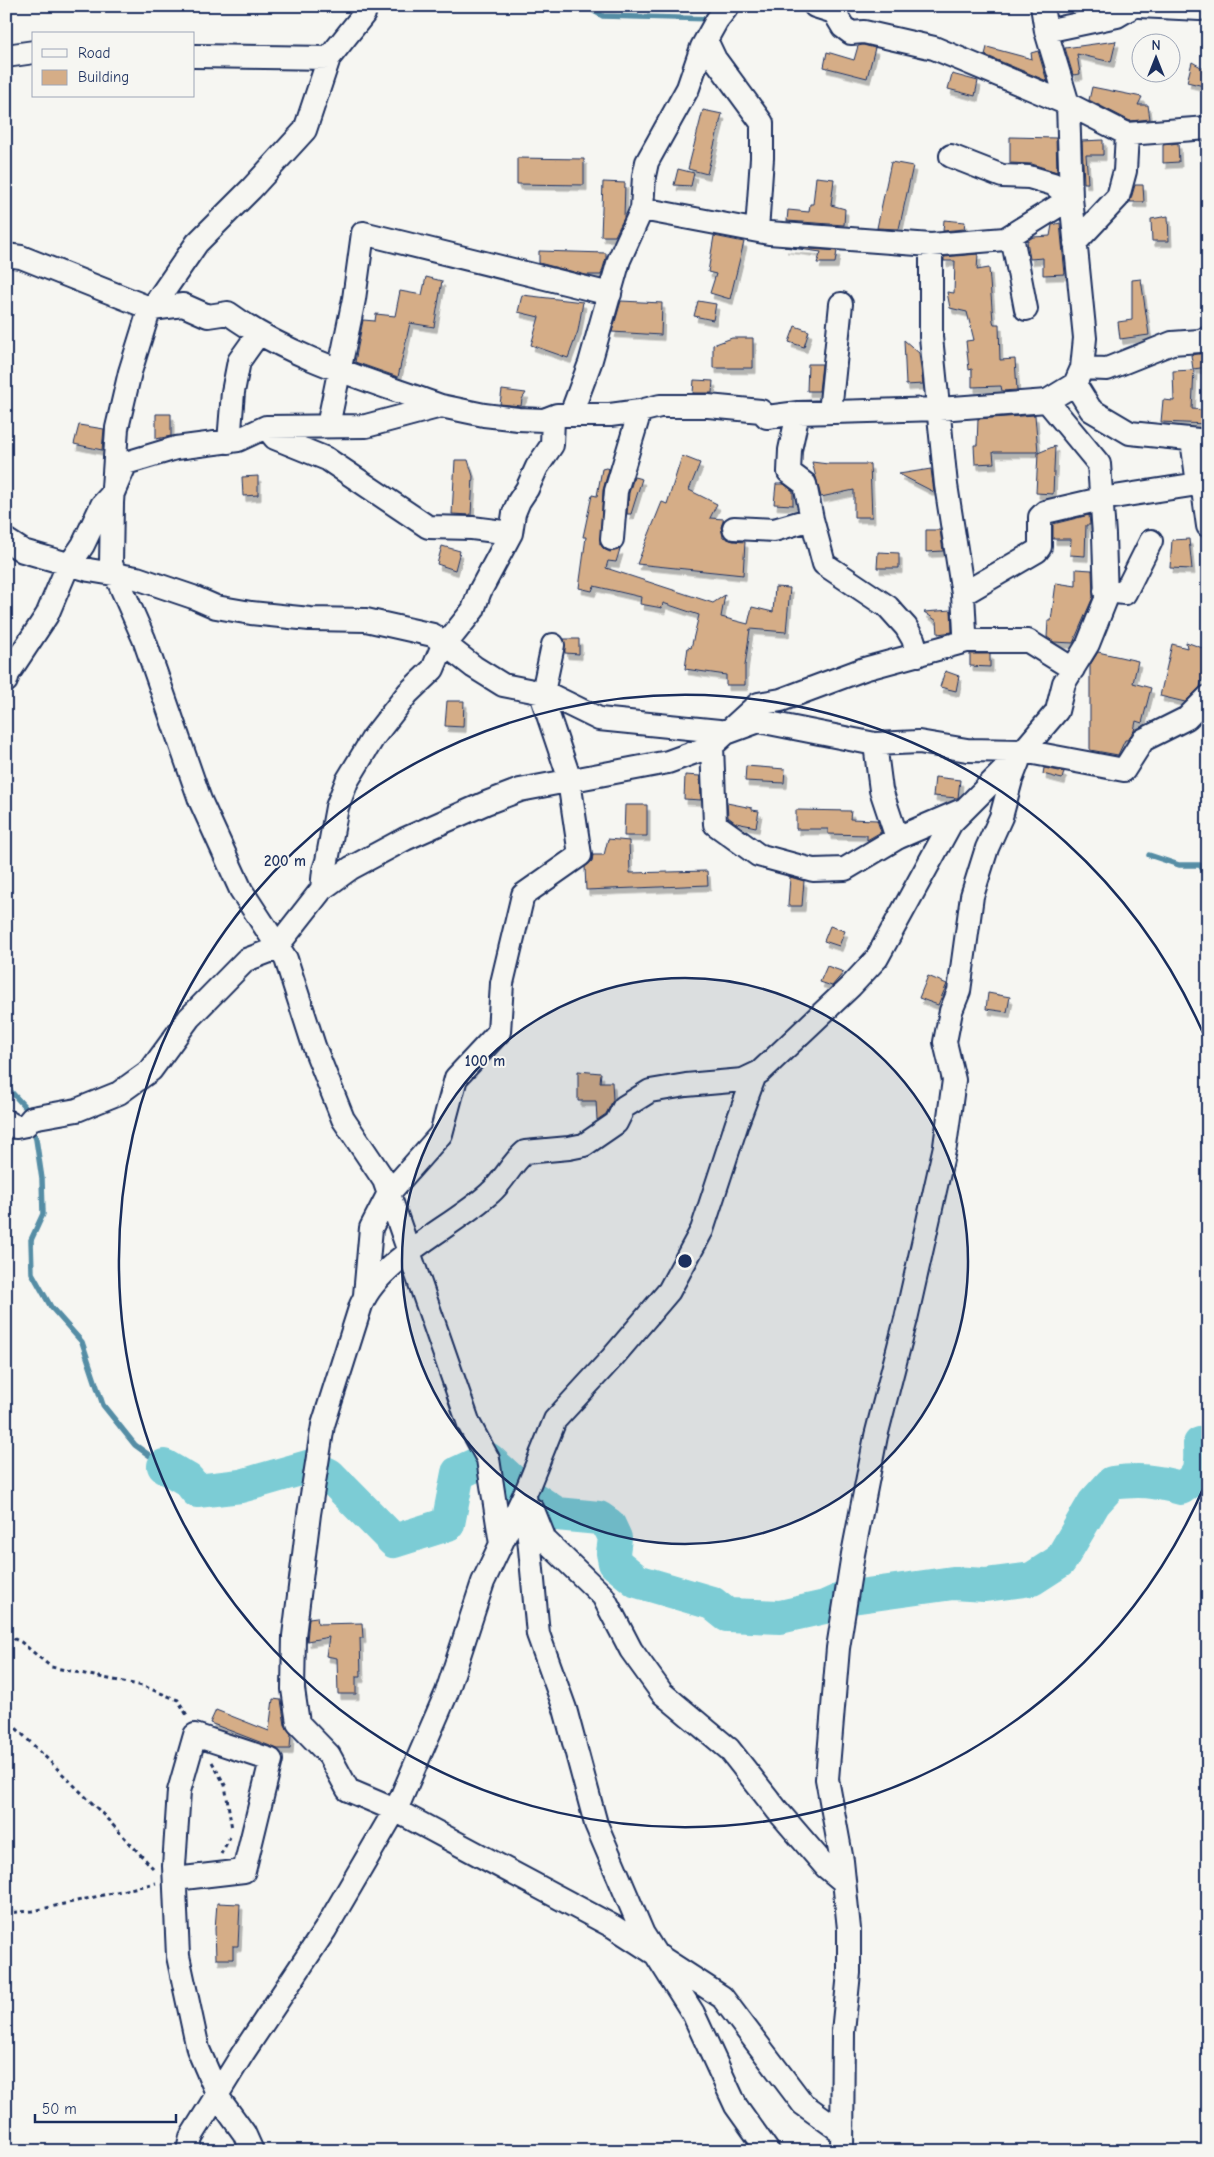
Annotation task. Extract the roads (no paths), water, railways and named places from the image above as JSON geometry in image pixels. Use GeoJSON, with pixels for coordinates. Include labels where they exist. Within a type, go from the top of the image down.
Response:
{"type":"FeatureCollection","features":[{"type":"Feature","properties":{"kind":"street"},"geometry":{"type":"LineString","coordinates":[[365,6],[364,14],[329,58],[304,130],[250,189],[197,242],[148,314],[130,372],[117,428],[113,493],[112,564],[144,639],[200,800],[241,890],[286,959],[314,1046],[343,1119],[384,1180],[439,1333],[469,1424],[488,1459],[501,1544]]}},
{"type":"Feature","properties":{"kind":"street"},"geometry":{"type":"LineString","coordinates":[[815,6],[836,13],[843,27],[852,33],[864,32],[934,48],[1068,104],[1127,134],[1208,128]]}},
{"type":"Feature","properties":{"kind":"street"},"geometry":{"type":"LineString","coordinates":[[1042,6],[1046,31],[1068,104],[1071,198],[1085,338],[1079,376],[1084,444]]}},
{"type":"Feature","properties":{"kind":"street"},"geometry":{"type":"LineString","coordinates":[[1046,31],[1117,16],[1134,6]]}},
{"type":"Feature","properties":{"kind":"street"},"geometry":{"type":"LineString","coordinates":[[1139,6],[1191,10],[1200,9],[1202,6]]}},
{"type":"Feature","properties":{"kind":"street"},"geometry":{"type":"LineString","coordinates":[[322,889],[337,807],[347,781],[373,738],[408,693],[433,668],[438,655],[473,610],[480,591],[511,533],[514,513],[519,501],[527,490],[537,467],[552,445],[562,416],[590,363],[620,260],[642,209],[644,176],[647,162],[688,88],[716,11]]}},
{"type":"Feature","properties":{"kind":"street"},"geometry":{"type":"LineString","coordinates":[[706,40],[715,59],[762,123],[762,158],[757,230]]}},
{"type":"Feature","properties":{"kind":"street"},"geometry":{"type":"LineString","coordinates":[[6,56],[32,52]]}},
{"type":"Feature","properties":{"kind":"street"},"geometry":{"type":"LineString","coordinates":[[195,56],[329,58]]}},
{"type":"Feature","properties":{"kind":"street"},"geometry":{"type":"LineString","coordinates":[[1075,244],[1118,197],[1125,172],[1127,134]]}},
{"type":"Feature","properties":{"kind":"street"},"geometry":{"type":"LineString","coordinates":[[951,156],[1002,176],[1029,177],[1053,184],[1071,198]]}},
{"type":"Feature","properties":{"kind":"street"},"geometry":{"type":"LineString","coordinates":[[642,209],[769,233],[931,245],[998,240],[1012,236],[1071,198]]}},
{"type":"Feature","properties":{"kind":"street"},"geometry":{"type":"LineString","coordinates":[[328,426],[354,299],[363,233],[610,294]]}},
{"type":"Feature","properties":{"kind":"street"},"geometry":{"type":"LineString","coordinates":[[1012,236],[1026,310]]}},
{"type":"Feature","properties":{"kind":"street"},"geometry":{"type":"LineString","coordinates":[[931,245],[930,330],[946,485],[963,594],[967,641]]}},
{"type":"Feature","properties":{"kind":"street"},"geometry":{"type":"LineString","coordinates":[[6,255],[21,257],[152,308],[183,305],[208,316],[228,313],[284,346],[340,370],[442,406],[518,419],[544,420],[562,416],[610,415],[660,406],[708,406],[761,411],[767,416],[798,413],[939,409],[1047,401],[1079,376],[1107,369],[1172,343],[1200,341],[1208,338]]}},
{"type":"Feature","properties":{"kind":"street"},"geometry":{"type":"LineString","coordinates":[[830,412],[841,304]]}},
{"type":"Feature","properties":{"kind":"street"},"geometry":{"type":"LineString","coordinates":[[229,442],[233,392],[239,362],[259,333]]}},
{"type":"Feature","properties":{"kind":"street"},"geometry":{"type":"LineString","coordinates":[[1079,376],[1091,410],[1130,434],[1200,441],[1203,494],[1208,526]]}},
{"type":"Feature","properties":{"kind":"street"},"geometry":{"type":"LineString","coordinates":[[188,2151],[191,2137],[325,1930],[395,1810],[447,1692],[483,1582],[525,1493],[555,1420],[612,1358],[669,1291],[702,1230],[737,1123],[755,1076],[851,986],[877,958],[951,824],[1023,752],[1057,711],[1062,688],[1088,644],[1106,599],[1104,535],[1099,464],[1047,401]]}},
{"type":"Feature","properties":{"kind":"street"},"geometry":{"type":"LineString","coordinates":[[6,681],[8,674],[47,615],[70,564],[84,542],[102,506],[113,493],[126,463],[176,448],[229,442],[266,427],[366,426],[442,406]]}},
{"type":"Feature","properties":{"kind":"street"},"geometry":{"type":"LineString","coordinates":[[612,539],[616,491],[640,411]]}},
{"type":"Feature","properties":{"kind":"street"},"geometry":{"type":"LineString","coordinates":[[798,413],[790,450],[790,472],[805,484],[824,564],[888,607],[914,639],[918,655]]}},
{"type":"Feature","properties":{"kind":"street"},"geometry":{"type":"LineString","coordinates":[[266,427],[275,438],[327,459],[428,527],[472,528],[511,533]]}},
{"type":"Feature","properties":{"kind":"street"},"geometry":{"type":"LineString","coordinates":[[963,594],[1037,551],[1040,547],[1040,517],[1045,512],[1101,499],[1203,494]]}},
{"type":"Feature","properties":{"kind":"street"},"geometry":{"type":"LineString","coordinates":[[734,528],[774,530],[812,519]]}},
{"type":"Feature","properties":{"kind":"street"},"geometry":{"type":"LineString","coordinates":[[6,540],[23,550],[70,564],[137,578],[193,596],[216,607],[251,613],[310,619],[366,620],[433,635],[474,667],[502,684],[543,693],[599,719],[729,732],[759,722],[875,744],[919,742],[967,750],[1023,752],[1124,770],[1143,740],[1187,718],[1208,697]]}},
{"type":"Feature","properties":{"kind":"street"},"geometry":{"type":"LineString","coordinates":[[1105,591],[1125,593],[1151,541]]}},
{"type":"Feature","properties":{"kind":"street"},"geometry":{"type":"LineString","coordinates":[[6,1121],[16,1127],[26,1125],[32,1118],[77,1110],[118,1093],[151,1070],[171,1040],[189,1018],[246,960],[275,949],[278,946],[322,889],[351,868],[405,839],[486,802],[520,790],[668,762],[712,746],[758,704],[781,700],[864,668],[967,641],[1028,641],[1073,669]]}},
{"type":"Feature","properties":{"kind":"street"},"geometry":{"type":"LineString","coordinates":[[554,645],[542,697],[568,781],[580,855],[523,895],[502,983],[498,1032],[456,1078],[442,1134],[389,1193],[372,1228],[365,1295],[323,1425],[294,1636],[293,1689],[298,1722],[329,1755],[348,1790],[395,1810],[614,1927],[722,1997],[803,2104],[842,2142]]}},
{"type":"Feature","properties":{"kind":"street"},"geometry":{"type":"LineString","coordinates":[[875,744],[881,790],[897,838]]}},
{"type":"Feature","properties":{"kind":"street"},"geometry":{"type":"LineString","coordinates":[[712,746],[715,824],[758,855],[813,870],[845,869],[897,838],[963,810]]}},
{"type":"Feature","properties":{"kind":"street"},"geometry":{"type":"LineString","coordinates":[[842,2142],[843,2032],[849,1973],[849,1928],[844,1882],[827,1780],[838,1648],[876,1436],[906,1319],[945,1146],[954,1080],[945,1042],[951,1011],[959,991],[972,896],[987,848],[1001,817],[1011,780],[1023,752]]}},
{"type":"Feature","properties":{"kind":"street"},"geometry":{"type":"LineString","coordinates":[[365,1295],[408,1251],[470,1211],[492,1192],[525,1152],[584,1145],[616,1123],[624,1107],[650,1090],[742,1080],[755,1076]]}},
{"type":"Feature","properties":{"kind":"street"},"geometry":{"type":"LineString","coordinates":[[525,1493],[546,1540],[603,1596],[631,1650],[662,1693],[729,1750],[826,1868],[844,1882]]}},
{"type":"Feature","properties":{"kind":"street"},"geometry":{"type":"LineString","coordinates":[[525,1493],[538,1634],[565,1709],[596,1824],[643,1934],[692,2013],[736,2106],[768,2151]]}},
{"type":"Feature","properties":{"kind":"street"},"geometry":{"type":"LineString","coordinates":[[167,1877],[244,1871],[271,1760],[195,1735],[179,1791],[167,1877],[178,1956],[198,2049],[218,2094],[244,2133],[252,2151]]}},
{"type":"Feature","properties":{"kind":"waterway"},"geometry":{"type":"LineString","coordinates":[[585,6],[603,16],[713,19]]}},
{"type":"Feature","properties":{"kind":"waterway"},"geometry":{"type":"LineString","coordinates":[[1149,855],[1179,865],[1200,865],[1208,877]]}},
{"type":"Feature","properties":{"kind":"waterway"},"geometry":{"type":"LineString","coordinates":[[6,1086],[25,1107],[28,1115]]}},
{"type":"Feature","properties":{"kind":"waterway"},"geometry":{"type":"LineString","coordinates":[[31,1126],[36,1139],[42,1179],[43,1214],[31,1240],[32,1273],[51,1307],[82,1342],[103,1405],[135,1445],[164,1466]]}},
{"type":"Feature","properties":{"kind":"waterway"},"geometry":{"type":"LineString","coordinates":[[164,1466],[188,1480],[197,1491],[241,1486],[311,1466],[329,1475],[394,1541],[448,1524],[458,1473],[488,1459],[525,1493],[557,1514],[599,1518],[609,1525],[615,1538],[613,1553],[615,1563],[637,1581],[712,1603],[727,1615],[780,1617],[825,1607],[845,1598],[953,1583],[985,1585],[1032,1579],[1060,1561],[1094,1503],[1112,1483],[1147,1481],[1181,1488],[1188,1484],[1196,1475],[1200,1465],[1200,1444],[1208,1442]]}}]}
